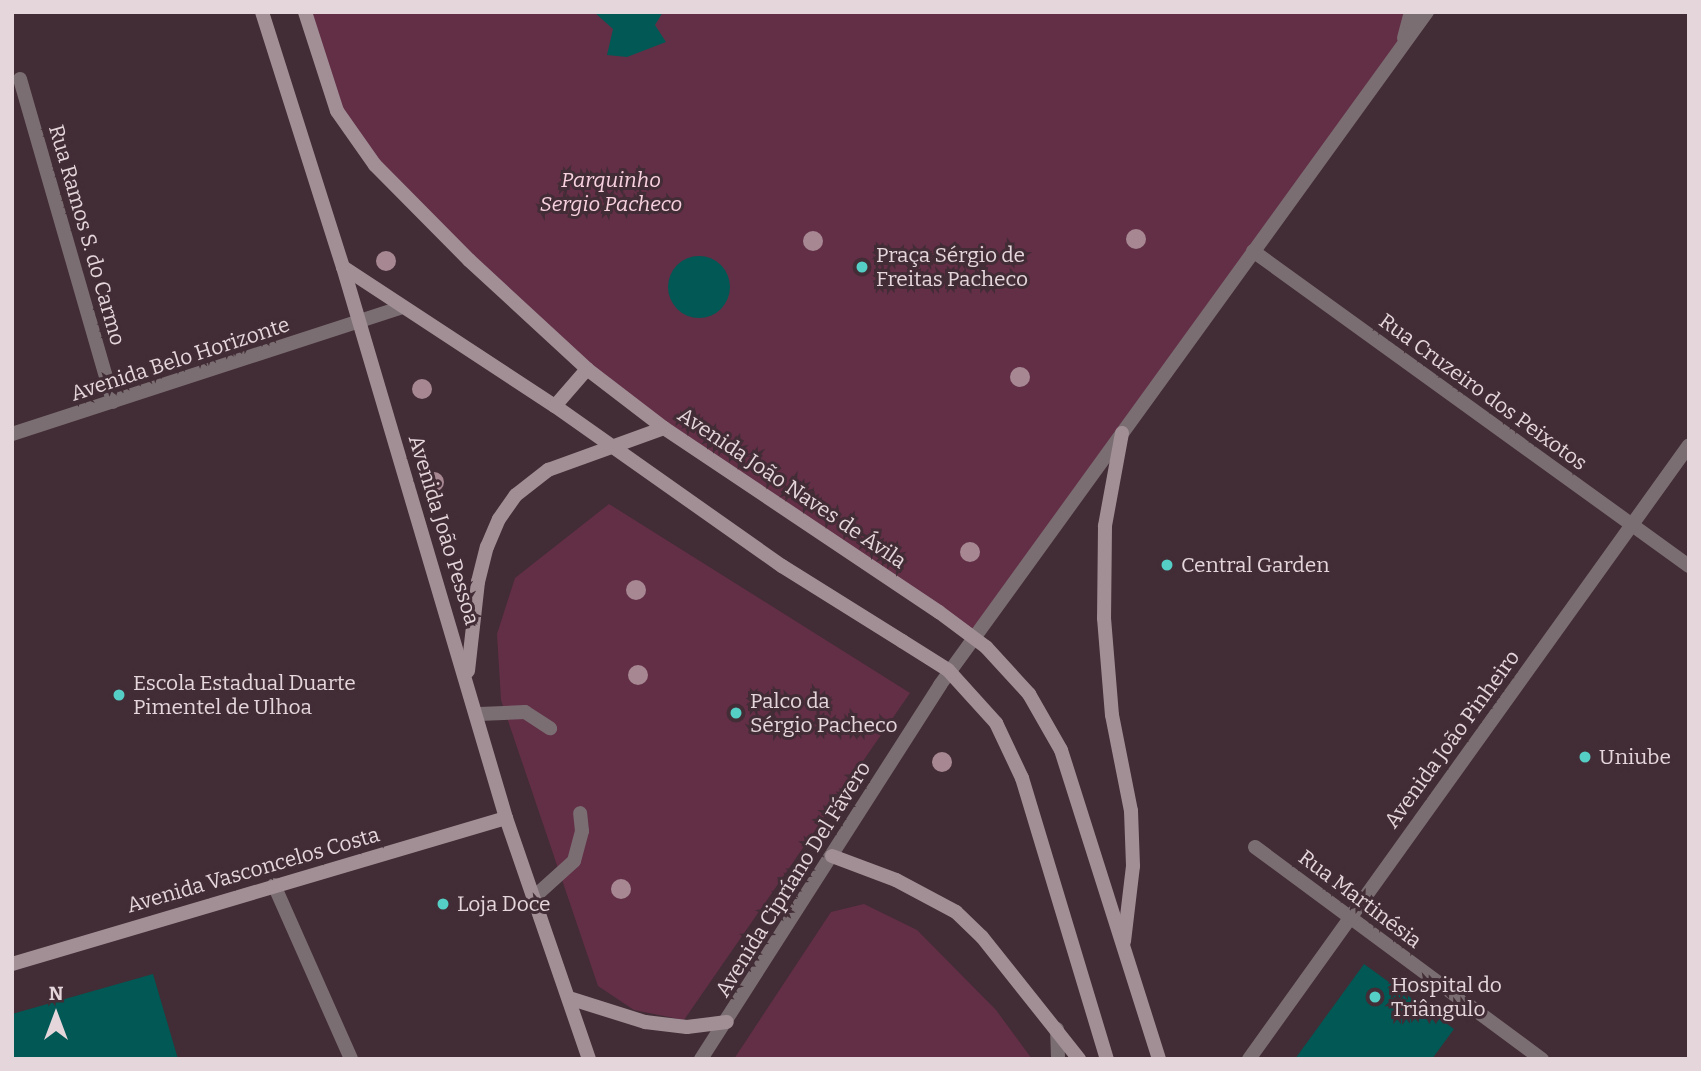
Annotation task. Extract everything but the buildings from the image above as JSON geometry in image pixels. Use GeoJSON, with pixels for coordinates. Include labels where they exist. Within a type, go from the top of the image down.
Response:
{"type":"FeatureCollection","features":[{"type":"Feature","properties":{"kind":"main road","name":"Avenida João Pessoa"},"geometry":{"type":"LineString","coordinates":[[262,12],[479,714],[506,818],[572,999],[589,1059]]}},
{"type":"Feature","properties":{"kind":"main road","name":"Avenida João Naves de Ávila"},"geometry":{"type":"LineString","coordinates":[[305,12],[337,111],[375,166],[587,369],[664,428],[939,612],[986,647],[1029,694],[1061,750],[1124,941],[1159,1059]]}},
{"type":"Feature","properties":{"kind":"main road"},"geometry":{"type":"LineString","coordinates":[[343,267],[400,308],[555,406],[608,446],[782,566],[948,670],[996,723],[1022,778],[1107,1059]]}},
{"type":"Feature","properties":{"kind":"main road"},"geometry":{"type":"LineString","coordinates":[[555,406],[587,369]]}},
{"type":"Feature","properties":{"kind":"main road"},"geometry":{"type":"LineString","coordinates":[[467,679],[478,582],[499,519],[516,495],[548,470],[608,446],[664,428]]}},
{"type":"Feature","properties":{"kind":"main road"},"geometry":{"type":"LineString","coordinates":[[1122,433],[1105,526],[1104,618],[1112,715],[1131,811],[1133,866],[1124,941]]}},
{"type":"Feature","properties":{"kind":"main road","name":"Avenida Vasconcelos Costa"},"geometry":{"type":"LineString","coordinates":[[12,964],[506,818]]}},
{"type":"Feature","properties":{"kind":"main road"},"geometry":{"type":"LineString","coordinates":[[832,856],[897,880],[956,912],[1057,1029],[1079,1059]]}},
{"type":"Feature","properties":{"kind":"main road"},"geometry":{"type":"LineString","coordinates":[[572,999],[646,1022],[687,1027],[727,1022]]}},
{"type":"Feature","properties":{"kind":"street"},"geometry":{"type":"LineString","coordinates":[[1402,46],[1411,12]]}},
{"type":"Feature","properties":{"kind":"street"},"geometry":{"type":"LineString","coordinates":[[1122,433],[1427,12]]}},
{"type":"Feature","properties":{"kind":"street","name":"Rua Ramos S. do Carmo"},"geometry":{"type":"LineString","coordinates":[[20,79],[113,402]]}},
{"type":"Feature","properties":{"kind":"street","name":"Rua Cruzeiro dos Peixotos"},"geometry":{"type":"LineString","coordinates":[[1254,251],[1689,566]]}},
{"type":"Feature","properties":{"kind":"street","name":"Avenida Belo Horizonte"},"geometry":{"type":"LineString","coordinates":[[12,434],[359,324],[400,308]]}},
{"type":"Feature","properties":{"kind":"street","name":"Avenida Cipríano Del Fávero"},"geometry":{"type":"LineString","coordinates":[[701,1059],[940,685],[1122,433]]}},
{"type":"Feature","properties":{"kind":"street","name":"Avenida João Pinheiro"},"geometry":{"type":"LineString","coordinates":[[1249,1059],[1689,445]]}},
{"type":"Feature","properties":{"kind":"street"},"geometry":{"type":"LineString","coordinates":[[479,714],[525,712],[550,728]]}},
{"type":"Feature","properties":{"kind":"street"},"geometry":{"type":"LineString","coordinates":[[533,898],[574,861],[582,831],[580,813]]}},
{"type":"Feature","properties":{"kind":"street","name":"Rua Martinésia"},"geometry":{"type":"LineString","coordinates":[[1255,847],[1542,1059]]}},
{"type":"Feature","properties":{"kind":"street"},"geometry":{"type":"LineString","coordinates":[[274,885],[351,1059]]}},
{"type":"Feature","properties":{"kind":"street"},"geometry":{"type":"LineString","coordinates":[[1057,1029],[1058,1059]]}},
{"type":"Feature","properties":{"kind":"green space","name":"Praça Sérgio de Freitas Pacheco"},"geometry":{"type":"Polygon","coordinates":[[[305,12],[1411,12],[1402,46],[975,638],[587,369],[375,165],[337,111],[305,12]]]}},
{"type":"Feature","properties":{"kind":"green space"},"geometry":{"type":"Polygon","coordinates":[[[609,504],[910,693],[684,1020],[634,1010],[598,986],[501,700],[497,634],[515,578],[609,504]]]}},
{"type":"Feature","properties":{"kind":"green space"},"geometry":{"type":"Polygon","coordinates":[[[864,904],[917,930],[996,1010],[1032,1059],[734,1059],[831,912],[864,904]]]}},
{"type":"Feature","properties":{"kind":"place","name":"Praça Sérgio de Freitas Pacheco"},"geometry":{"type":"Point","coordinates":[862,267]}},
{"type":"Feature","properties":{"kind":"place","name":"Central Garden"},"geometry":{"type":"Point","coordinates":[1167,565]}},
{"type":"Feature","properties":{"kind":"place","name":"Escola Estadual Duarte Pimentel de Ulhoa"},"geometry":{"type":"Point","coordinates":[119,695]}},
{"type":"Feature","properties":{"kind":"place","name":"Palco da Sérgio Pacheco"},"geometry":{"type":"Point","coordinates":[736,713]}},
{"type":"Feature","properties":{"kind":"place","name":"Uniube"},"geometry":{"type":"Point","coordinates":[1585,757]}},
{"type":"Feature","properties":{"kind":"place","name":"Loja Doce"},"geometry":{"type":"Point","coordinates":[443,904]}},
{"type":"Feature","properties":{"kind":"place","name":"Hospital do Triângulo"},"geometry":{"type":"Point","coordinates":[1375,997]}},
{"type":"Feature","properties":{"kind":"park label","name":"Parquinho Sergio Pacheco"},"geometry":{"type":"Point","coordinates":[611,192]}}]}
